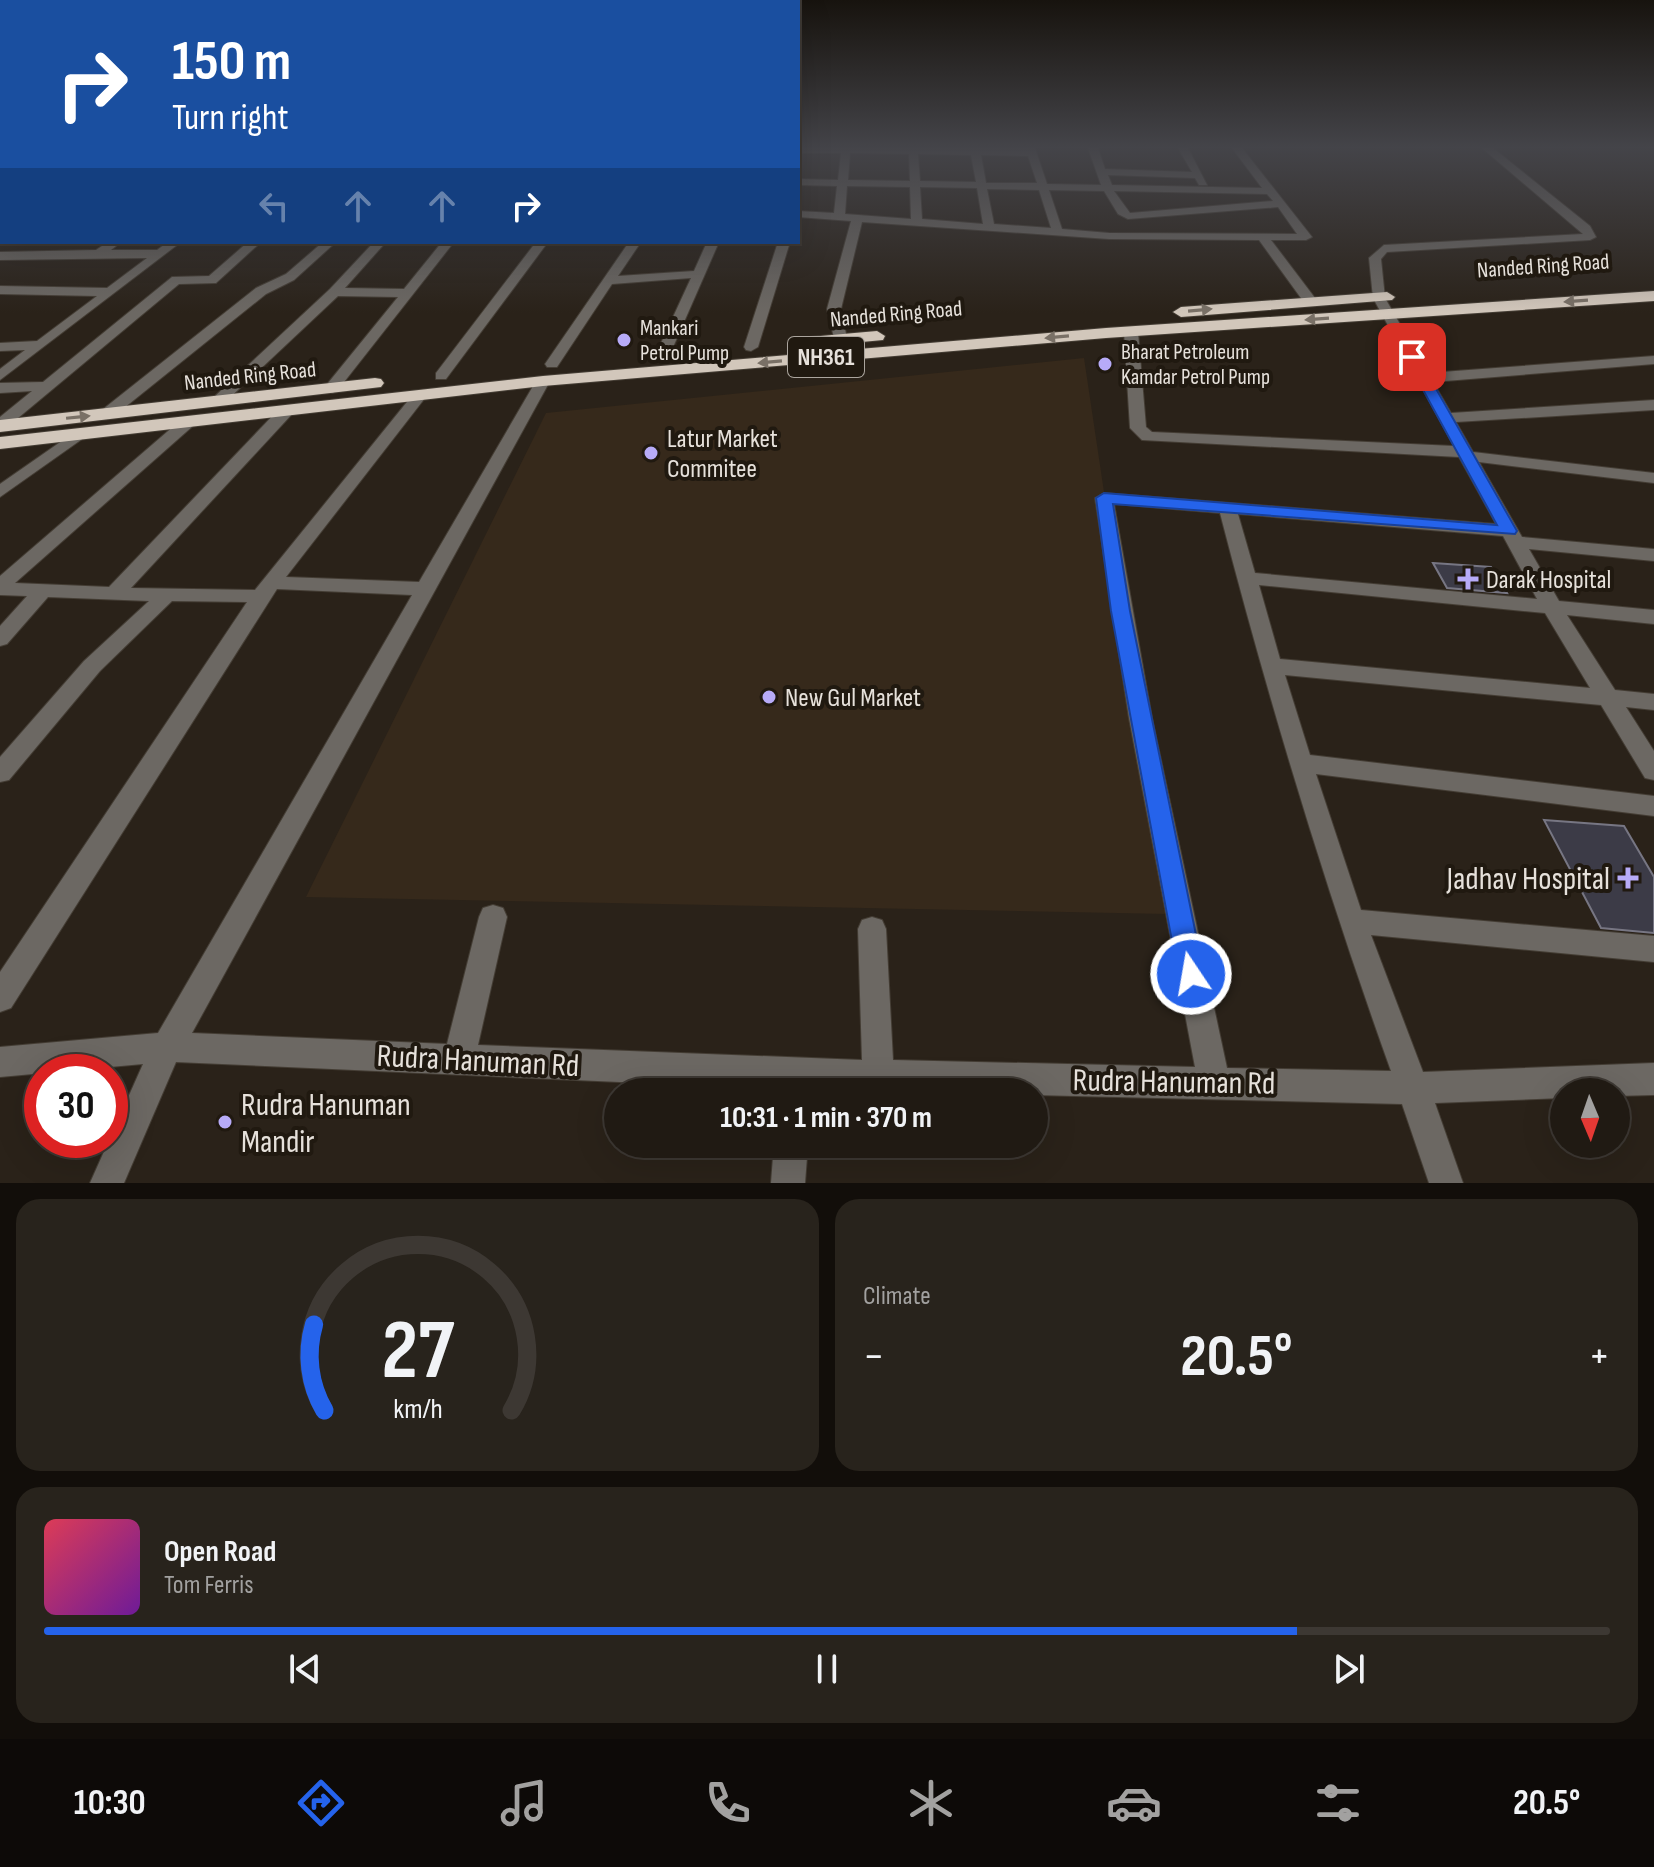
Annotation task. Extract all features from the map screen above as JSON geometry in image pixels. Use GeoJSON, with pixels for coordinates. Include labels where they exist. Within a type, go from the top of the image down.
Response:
{"type":"FeatureCollection","features":[{"type":"Feature","properties":{"kind":"highway","name":"Nanded Ring Road"},"geometry":{"type":"LineString","coordinates":[[0,425],[441,376],[547,372],[663,354],[1311,302],[1384,306],[1654,280]]}},
{"type":"Feature","properties":{"kind":"highway","name":"NH361"},"geometry":{"type":"LineString","coordinates":[[0,443],[420,395],[547,372],[1131,332],[1384,306],[1654,296]]}},
{"type":"Feature","properties":{"kind":"street"},"geometry":{"type":"LineString","coordinates":[[839,217],[840,203]]}},
{"type":"Feature","properties":{"kind":"street"},"geometry":{"type":"LineString","coordinates":[[915,203],[917,223]]}},
{"type":"Feature","properties":{"kind":"street"},"geometry":{"type":"LineString","coordinates":[[984,203],[989,229]]}},
{"type":"Feature","properties":{"kind":"street"},"geometry":{"type":"LineString","coordinates":[[1048,203],[1058,233]]}},
{"type":"Feature","properties":{"kind":"street"},"geometry":{"type":"LineString","coordinates":[[800,214],[1058,233],[1306,237],[1281,204],[1128,216],[1122,214],[1117,203]]}},
{"type":"Feature","properties":{"kind":"street"},"geometry":{"type":"LineString","coordinates":[[1218,203],[1222,209]]}},
{"type":"Feature","properties":{"kind":"street"},"geometry":{"type":"LineString","coordinates":[[1555,203],[1586,228],[1590,237],[1571,241],[1384,249],[1375,258],[1384,306],[1553,609],[1654,771]]}},
{"type":"Feature","properties":{"kind":"street"},"geometry":{"type":"LineString","coordinates":[[840,339],[834,309],[857,218]]}},
{"type":"Feature","properties":{"kind":"street"},"geometry":{"type":"LineString","coordinates":[[1263,238],[1311,302]]}},
{"type":"Feature","properties":{"kind":"street"},"geometry":{"type":"LineString","coordinates":[[18,256],[36,244]]}},
{"type":"Feature","properties":{"kind":"street"},"geometry":{"type":"LineString","coordinates":[[99,254],[112,244]]}},
{"type":"Feature","properties":{"kind":"street"},"geometry":{"type":"LineString","coordinates":[[0,376],[172,244]]}},
{"type":"Feature","properties":{"kind":"street"},"geometry":{"type":"LineString","coordinates":[[0,425],[176,280],[212,280],[253,244]]}},
{"type":"Feature","properties":{"kind":"street"},"geometry":{"type":"LineString","coordinates":[[108,413],[261,291],[290,277],[328,244]]}},
{"type":"Feature","properties":{"kind":"street"},"geometry":{"type":"LineString","coordinates":[[218,401],[335,292],[378,244]]}},
{"type":"Feature","properties":{"kind":"street"},"geometry":{"type":"LineString","coordinates":[[332,388],[447,244]]}},
{"type":"Feature","properties":{"kind":"street"},"geometry":{"type":"LineString","coordinates":[[441,376],[540,244]]}},
{"type":"Feature","properties":{"kind":"street"},"geometry":{"type":"LineString","coordinates":[[107,1183],[167,1047],[547,372],[634,244]]}},
{"type":"Feature","properties":{"kind":"street"},"geometry":{"type":"LineString","coordinates":[[663,354],[712,244]]}},
{"type":"Feature","properties":{"kind":"street"},"geometry":{"type":"LineString","coordinates":[[751,347],[783,244]]}},
{"type":"Feature","properties":{"kind":"street"},"geometry":{"type":"LineString","coordinates":[[0,256],[160,254]]}},
{"type":"Feature","properties":{"kind":"street"},"geometry":{"type":"LineString","coordinates":[[608,281],[699,274]]}},
{"type":"Feature","properties":{"kind":"street"},"geometry":{"type":"LineString","coordinates":[[3,292],[109,292]]}},
{"type":"Feature","properties":{"kind":"street"},"geometry":{"type":"LineString","coordinates":[[335,292],[410,293]]}},
{"type":"Feature","properties":{"kind":"street"},"geometry":{"type":"LineString","coordinates":[[1131,332],[1138,428],[1148,437],[1466,454],[1654,478]]}},
{"type":"Feature","properties":{"kind":"street"},"geometry":{"type":"LineString","coordinates":[[0,347],[40,345]]}},
{"type":"Feature","properties":{"kind":"street"},"geometry":{"type":"LineString","coordinates":[[1424,378],[1654,360]]}},
{"type":"Feature","properties":{"kind":"street"},"geometry":{"type":"LineString","coordinates":[[0,388],[47,386]]}},
{"type":"Feature","properties":{"kind":"street"},"geometry":{"type":"LineString","coordinates":[[0,998],[266,589],[420,395]]}},
{"type":"Feature","properties":{"kind":"street"},"geometry":{"type":"LineString","coordinates":[[1446,418],[1654,405]]}},
{"type":"Feature","properties":{"kind":"street"},"geometry":{"type":"LineString","coordinates":[[114,594],[287,410]]}},
{"type":"Feature","properties":{"kind":"street"},"geometry":{"type":"LineString","coordinates":[[0,588],[188,422]]}},
{"type":"Feature","properties":{"kind":"street"},"geometry":{"type":"LineString","coordinates":[[0,492],[79,434]]}},
{"type":"Feature","properties":{"kind":"street"},"geometry":{"type":"LineString","coordinates":[[1214,1082],[1179,920],[1124,626],[1104,498],[1227,507],[1512,536],[1654,555]]}},
{"type":"Feature","properties":{"kind":"street"},"geometry":{"type":"LineString","coordinates":[[1227,507],[1301,763],[1351,921],[1415,1088],[1446,1183]]}},
{"type":"Feature","properties":{"kind":"street"},"geometry":{"type":"LineString","coordinates":[[1246,578],[1654,617]]}},
{"type":"Feature","properties":{"kind":"street"},"geometry":{"type":"LineString","coordinates":[[0,588],[167,595],[266,589],[426,589]]}},
{"type":"Feature","properties":{"kind":"street"},"geometry":{"type":"LineString","coordinates":[[0,639],[43,591]]}},
{"type":"Feature","properties":{"kind":"street"},"geometry":{"type":"LineString","coordinates":[[0,773],[92,666],[167,595]]}},
{"type":"Feature","properties":{"kind":"street"},"geometry":{"type":"LineString","coordinates":[[1272,666],[1654,702]]}},
{"type":"Feature","properties":{"kind":"street"},"geometry":{"type":"LineString","coordinates":[[1301,763],[1654,806]]}},
{"type":"Feature","properties":{"kind":"street"},"geometry":{"type":"LineString","coordinates":[[459,1059],[493,917]]}},
{"type":"Feature","properties":{"kind":"street"},"geometry":{"type":"LineString","coordinates":[[1351,921],[1654,949]]}},
{"type":"Feature","properties":{"kind":"street"},"geometry":{"type":"LineString","coordinates":[[872,929],[878,1076]]}},
{"type":"Feature","properties":{"kind":"street","name":"Rudra Hanuman Rd"},"geometry":{"type":"LineString","coordinates":[[0,1062],[167,1047],[459,1059],[725,1078]]}},
{"type":"Feature","properties":{"kind":"street","name":"Rudra Hanuman Rd"},"geometry":{"type":"LineString","coordinates":[[854,1078],[878,1076],[1415,1088],[1654,1079]]}},
{"type":"Feature","properties":{"kind":"street"},"geometry":{"type":"LineString","coordinates":[[788,1183],[790,1158]]}},
{"type":"Feature","properties":{"kind":"shaded area","name":"New Gul Market"},"geometry":{"type":"Polygon","coordinates":[[[1084,358],[1167,914],[306,897],[546,413],[1084,358]]]}},
{"type":"Feature","properties":{"kind":"building"},"geometry":{"type":"Polygon","coordinates":[[[1433,563],[1491,567],[1507,593],[1447,588],[1433,563]]]}},
{"type":"Feature","properties":{"kind":"building"},"geometry":{"type":"Polygon","coordinates":[[[1544,820],[1624,826],[1654,877],[1654,933],[1601,928],[1544,820]]]}},
{"type":"Feature","properties":{"kind":"place","name":"Mankari Petrol Pump"},"geometry":{"type":"Point","coordinates":[624,340]}},
{"type":"Feature","properties":{"kind":"place","name":"Bharat Petroleum Kamdar Petrol Pump"},"geometry":{"type":"Point","coordinates":[1105,364]}},
{"type":"Feature","properties":{"kind":"place","name":"Latur Market Commitee"},"geometry":{"type":"Point","coordinates":[651,453]}},
{"type":"Feature","properties":{"kind":"place","name":"Darak Hospital"},"geometry":{"type":"Point","coordinates":[1468,579]}},
{"type":"Feature","properties":{"kind":"place","name":"New Gul Market"},"geometry":{"type":"Point","coordinates":[769,697]}},
{"type":"Feature","properties":{"kind":"place","name":"Jadhav Hospital"},"geometry":{"type":"Point","coordinates":[1628,878]}},
{"type":"Feature","properties":{"kind":"place","name":"Rudra Hanuman Mandir"},"geometry":{"type":"Point","coordinates":[225,1122]}},
{"type":"Feature","properties":{"kind":"route"},"geometry":{"type":"LineString","coordinates":[[1191,974],[1121,611],[1104,498],[1509,531],[1412,357]]}}]}
